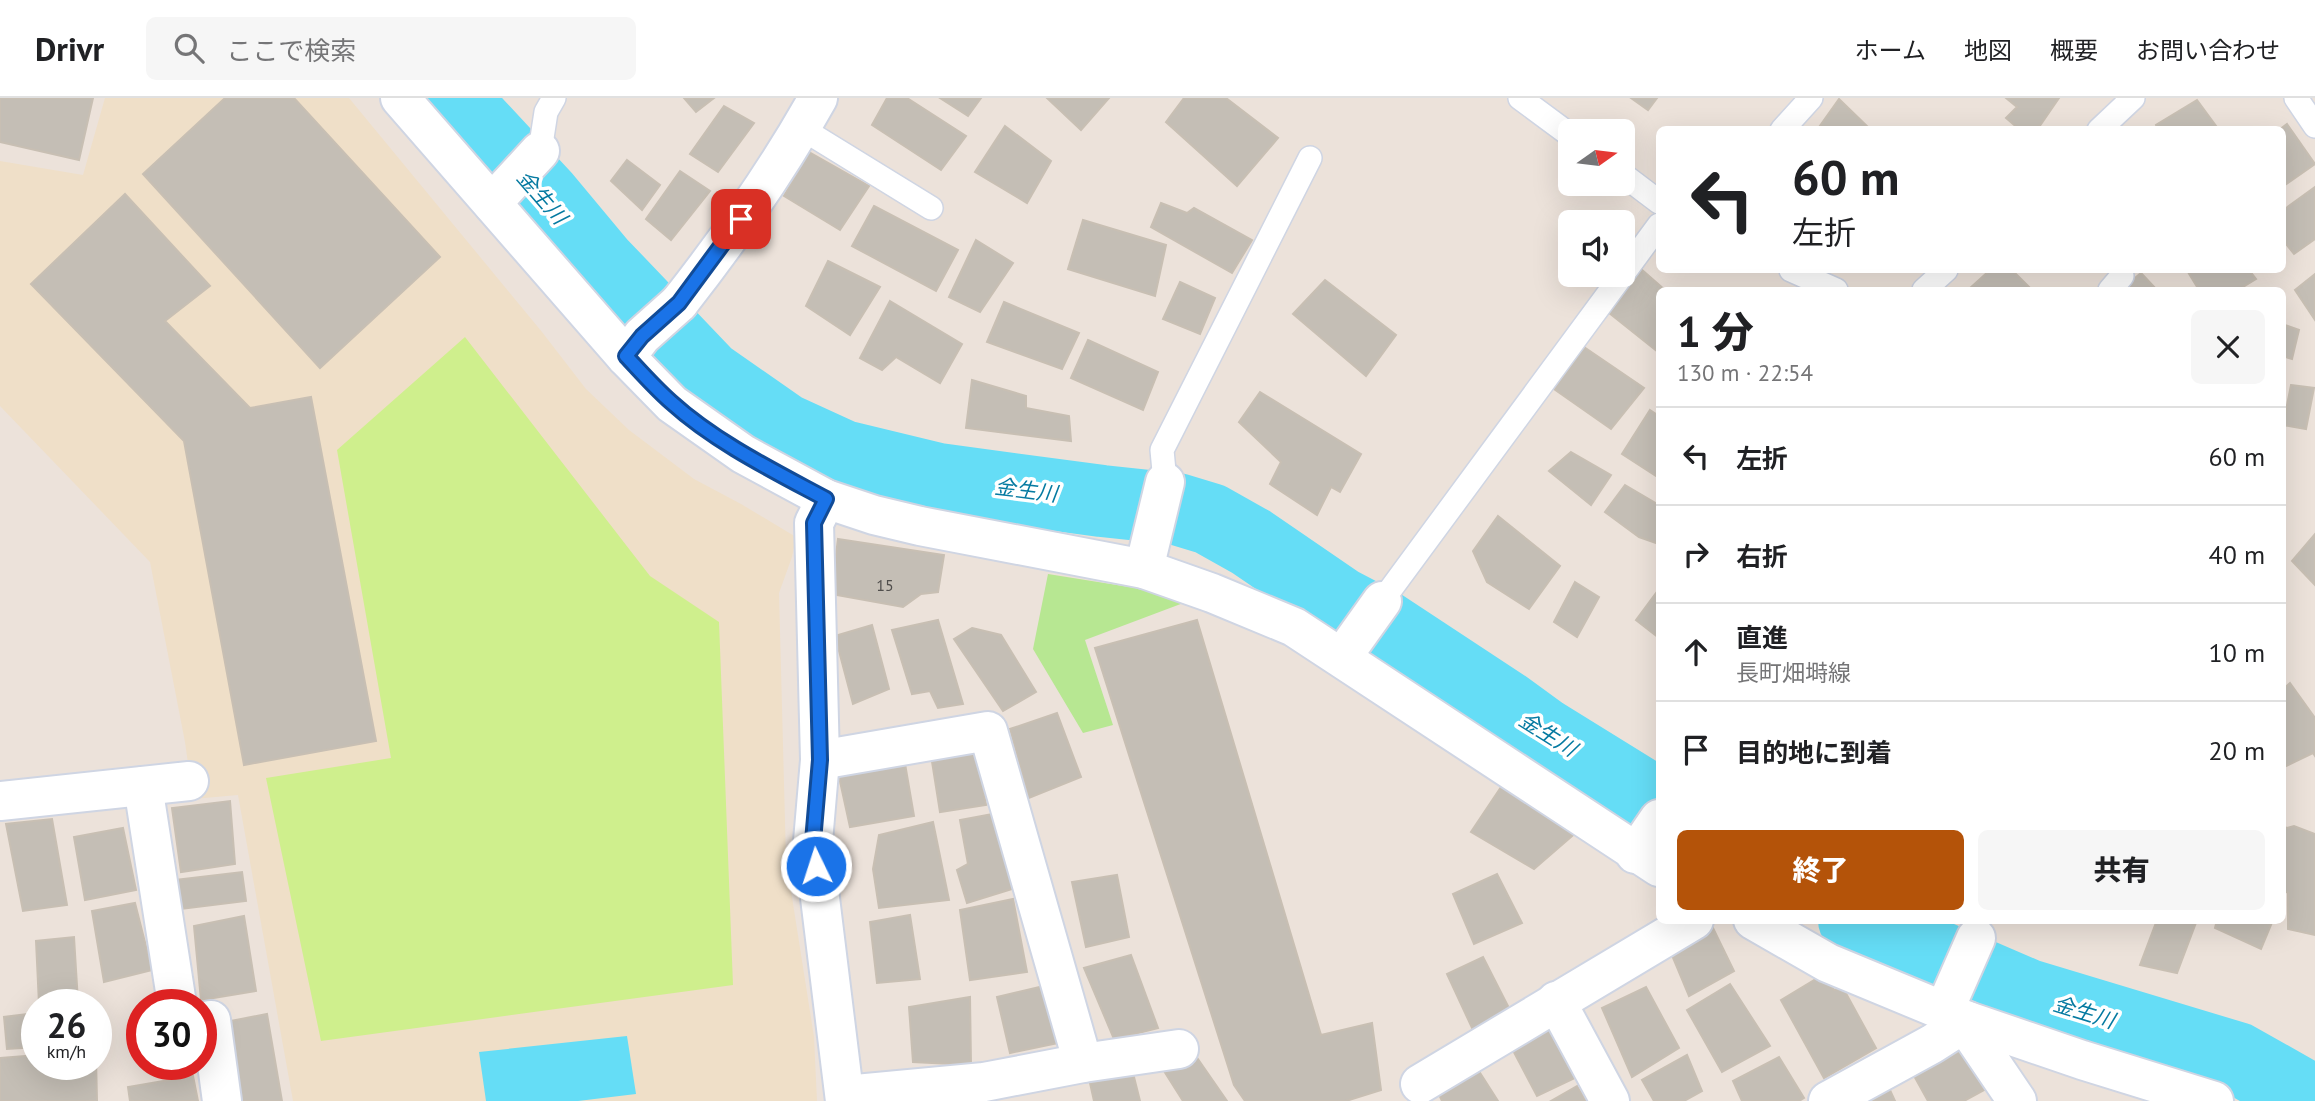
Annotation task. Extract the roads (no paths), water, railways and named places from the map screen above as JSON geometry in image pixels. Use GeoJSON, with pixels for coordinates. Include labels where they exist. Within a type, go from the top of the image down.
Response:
{"type":"FeatureCollection","features":[{"type":"Feature","properties":{"kind":"street"},"geometry":{"type":"LineString","coordinates":[[401,98],[500,195],[634,346],[672,404],[733,447],[826,499],[920,526],[1144,569],[1212,593],[1294,627],[1351,645],[1652,841]]}},
{"type":"Feature","properties":{"kind":"street"},"geometry":{"type":"LineString","coordinates":[[634,346],[679,303],[726,242],[810,113]]}},
{"type":"Feature","properties":{"kind":"street"},"geometry":{"type":"LineString","coordinates":[[500,195],[540,151]]}},
{"type":"Feature","properties":{"kind":"street"},"geometry":{"type":"LineString","coordinates":[[1144,569],[1165,482]]}},
{"type":"Feature","properties":{"kind":"street"},"geometry":{"type":"LineString","coordinates":[[826,499],[814,523],[820,760],[813,841],[845,1098],[984,1082],[1083,1063],[1179,1049]]}},
{"type":"Feature","properties":{"kind":"street"},"geometry":{"type":"LineString","coordinates":[[1351,645],[1382,601]]}},
{"type":"Feature","properties":{"kind":"street"},"geometry":{"type":"LineString","coordinates":[[820,760],[988,731],[1083,1063]]}},
{"type":"Feature","properties":{"kind":"street"},"geometry":{"type":"LineString","coordinates":[[0,802],[189,781]]}},
{"type":"Feature","properties":{"kind":"street"},"geometry":{"type":"LineString","coordinates":[[143,786],[175,989]]}},
{"type":"Feature","properties":{"kind":"street"},"geometry":{"type":"LineString","coordinates":[[1420,1084],[1686,924]]}},
{"type":"Feature","properties":{"kind":"street"},"geometry":{"type":"LineString","coordinates":[[1760,924],[1828,963],[1957,1003],[2082,1060],[2214,1101]]}},
{"type":"Feature","properties":{"kind":"street"},"geometry":{"type":"LineString","coordinates":[[1828,1101],[1932,1044],[1957,1003],[1980,929]]}},
{"type":"Feature","properties":{"kind":"street"},"geometry":{"type":"LineString","coordinates":[[1556,1001],[1610,1101]]}},
{"type":"Feature","properties":{"kind":"street"},"geometry":{"type":"LineString","coordinates":[[1957,1003],[1972,1033],[2017,1101]]}},
{"type":"Feature","properties":{"kind":"street"},"geometry":{"type":"LineString","coordinates":[[217,1064],[222,1101]]}},
{"type":"Feature","properties":{"kind":"lane"},"geometry":{"type":"LineString","coordinates":[[540,151],[546,112],[554,98]]}},
{"type":"Feature","properties":{"kind":"lane"},"geometry":{"type":"LineString","coordinates":[[1520,98],[1558,126]]}},
{"type":"Feature","properties":{"kind":"lane"},"geometry":{"type":"LineString","coordinates":[[1786,126],[1811,98]]}},
{"type":"Feature","properties":{"kind":"lane"},"geometry":{"type":"LineString","coordinates":[[2103,126],[2133,98]]}},
{"type":"Feature","properties":{"kind":"lane"},"geometry":{"type":"LineString","coordinates":[[2300,100],[2315,126]]}},
{"type":"Feature","properties":{"kind":"lane"},"geometry":{"type":"LineString","coordinates":[[810,113],[931,208]]}},
{"type":"Feature","properties":{"kind":"lane"},"geometry":{"type":"LineString","coordinates":[[1165,482],[1162,450],[1310,158]]}},
{"type":"Feature","properties":{"kind":"lane"},"geometry":{"type":"LineString","coordinates":[[1635,184],[1656,200]]}},
{"type":"Feature","properties":{"kind":"lane"},"geometry":{"type":"LineString","coordinates":[[1382,601],[1656,229]]}},
{"type":"Feature","properties":{"kind":"lane"},"geometry":{"type":"LineString","coordinates":[[1798,273],[1829,287]]}},
{"type":"Feature","properties":{"kind":"lane"},"geometry":{"type":"LineString","coordinates":[[1927,287],[1943,273]]}},
{"type":"Feature","properties":{"kind":"water"},"geometry":{"type":"Polygon","coordinates":[[[627,1036],[636,1094],[578,1101],[486,1101],[479,1052],[627,1036]]]}},
{"type":"Feature","properties":{"kind":"waterway","name":"金生川"},"geometry":{"type":"LineString","coordinates":[[456,98],[600,263],[708,376],[784,429],[843,456],[938,479],[1177,509],[1210,519],[1251,542],[1340,603],[1384,626],[1544,734],[1656,803]]}},
{"type":"Feature","properties":{"kind":"waterway","name":"金生川"},"geometry":{"type":"LineString","coordinates":[[1863,924],[2028,995],[2237,1058],[2313,1101]]}}]}
